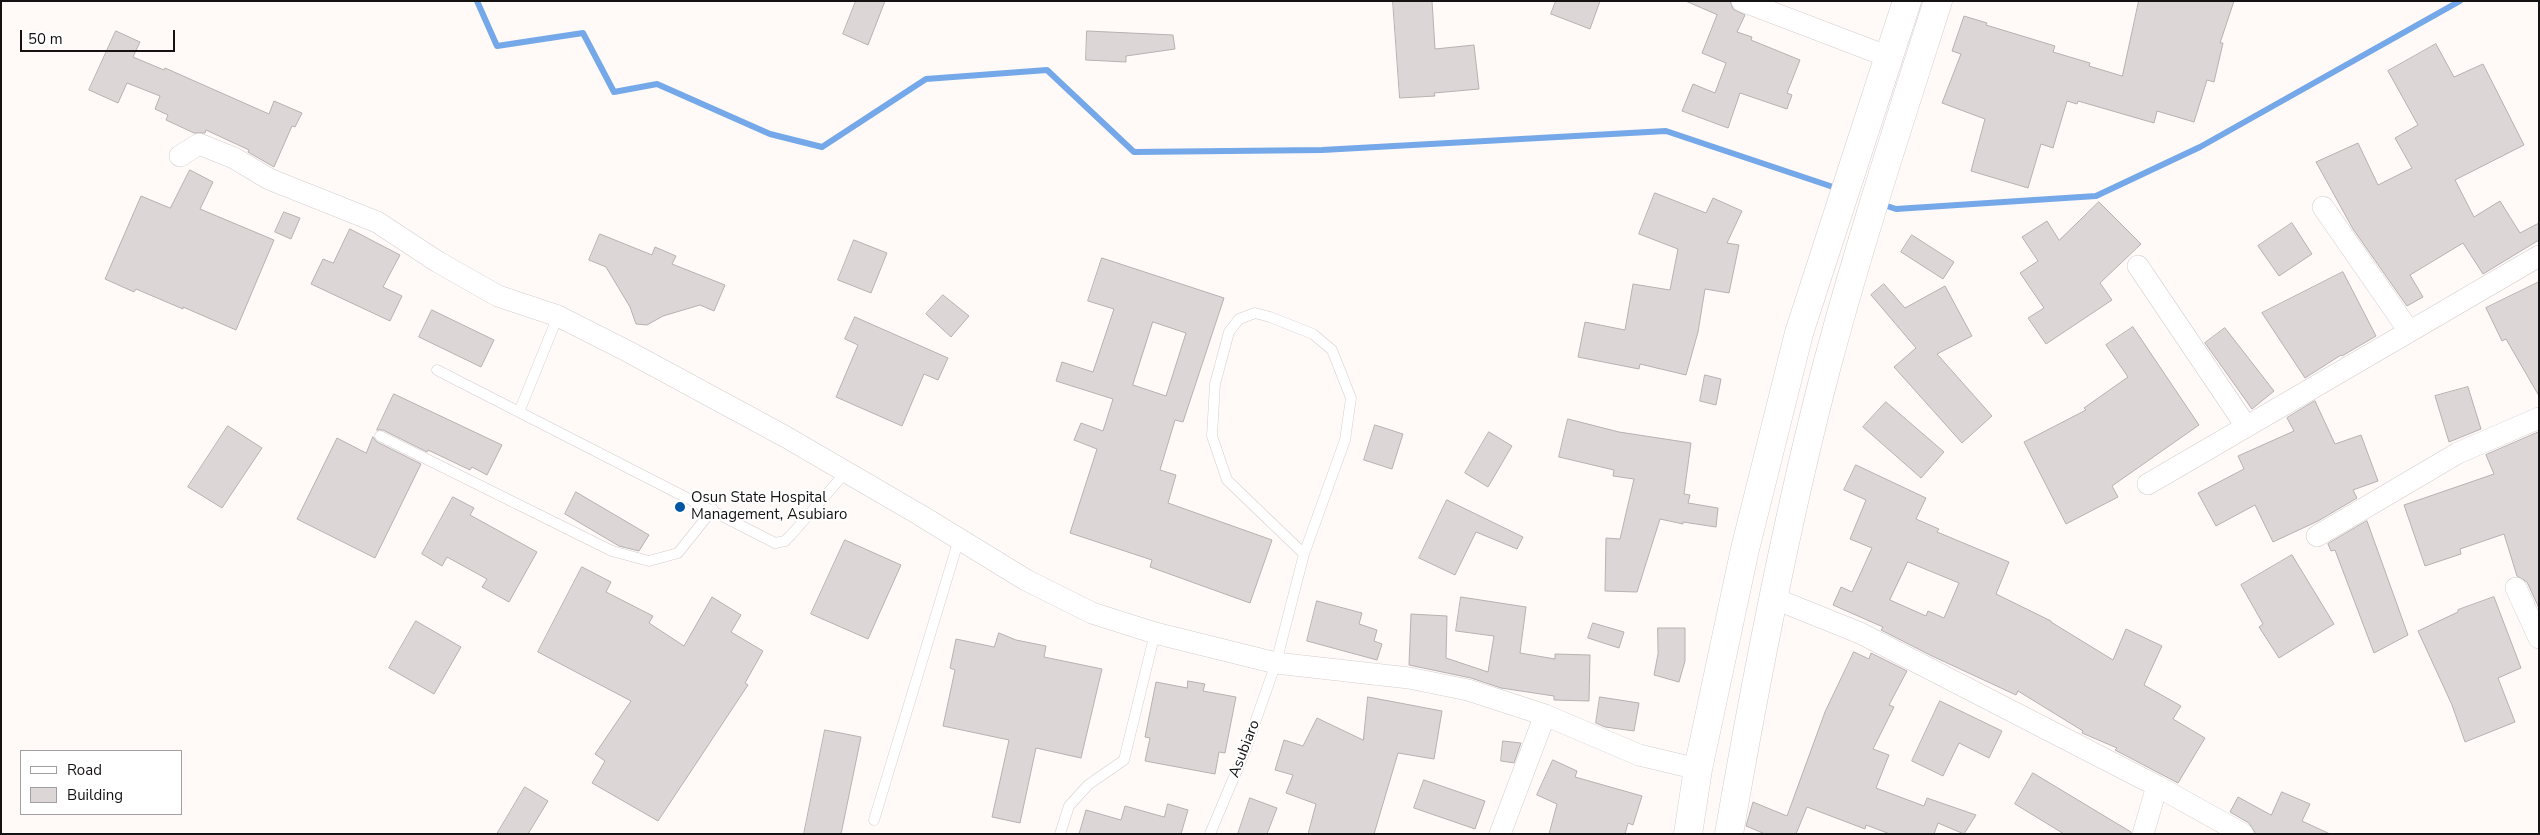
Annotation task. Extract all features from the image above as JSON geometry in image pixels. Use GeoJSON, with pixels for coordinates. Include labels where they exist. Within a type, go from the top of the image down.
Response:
{"type":"FeatureCollection","features":[{"type":"Feature","properties":{"kind":"main road"},"geometry":{"type":"LineString","coordinates":[[1688,834],[1698,769],[1745,549],[1799,333],[1907,1]]}},
{"type":"Feature","properties":{"kind":"main road"},"geometry":{"type":"LineString","coordinates":[[1729,834],[1773,598],[1824,380],[1861,243],[1938,1]]}},
{"type":"Feature","properties":{"kind":"street"},"geometry":{"type":"LineString","coordinates":[[1742,1],[1889,57]]}},
{"type":"Feature","properties":{"kind":"street"},"geometry":{"type":"LineString","coordinates":[[180,156],[199,144],[217,150],[270,179],[376,222],[438,262],[498,296],[558,316],[768,427],[1026,580],[1092,613],[1155,633],[1276,663],[1409,678],[1468,690],[1545,715],[1639,755],[1698,769]]}},
{"type":"Feature","properties":{"kind":"street"},"geometry":{"type":"LineString","coordinates":[[2323,207],[2409,331]]}},
{"type":"Feature","properties":{"kind":"street"},"geometry":{"type":"LineString","coordinates":[[2148,484],[2539,256]]}},
{"type":"Feature","properties":{"kind":"street"},"geometry":{"type":"LineString","coordinates":[[2138,266],[2246,426]]}},
{"type":"Feature","properties":{"kind":"street"},"geometry":{"type":"LineString","coordinates":[[2317,536],[2458,453],[2539,418]]}},
{"type":"Feature","properties":{"kind":"street"},"geometry":{"type":"LineString","coordinates":[[2516,588],[2539,638]]}},
{"type":"Feature","properties":{"kind":"street"},"geometry":{"type":"LineString","coordinates":[[1773,598],[1860,633],[2157,786],[2243,834]]}},
{"type":"Feature","properties":{"kind":"street"},"geometry":{"type":"LineString","coordinates":[[1500,834],[1545,715]]}},
{"type":"Feature","properties":{"kind":"street"},"geometry":{"type":"LineString","coordinates":[[2143,834],[2157,786]]}},
{"type":"Feature","properties":{"kind":"lane","name":"Asubiaro"},"geometry":{"type":"LineString","coordinates":[[1210,834],[1245,752],[1276,663],[1304,554],[1345,440],[1352,398],[1332,350],[1313,334],[1270,317],[1255,314],[1239,319],[1229,332],[1215,384],[1212,436],[1227,480],[1304,554]]}},
{"type":"Feature","properties":{"kind":"lane"},"geometry":{"type":"LineString","coordinates":[[519,412],[558,316]]}},
{"type":"Feature","properties":{"kind":"lane"},"geometry":{"type":"LineString","coordinates":[[437,370],[713,509],[775,543],[785,540],[846,472]]}},
{"type":"Feature","properties":{"kind":"lane"},"geometry":{"type":"LineString","coordinates":[[380,436],[612,551],[649,561],[678,553],[713,509]]}},
{"type":"Feature","properties":{"kind":"lane"},"geometry":{"type":"LineString","coordinates":[[874,820],[959,539]]}},
{"type":"Feature","properties":{"kind":"lane"},"geometry":{"type":"LineString","coordinates":[[1060,834],[1068,806],[1088,785],[1124,760],[1155,633]]}},
{"type":"Feature","properties":{"kind":"building"},"geometry":{"type":"Polygon","coordinates":[[[856,1],[885,1],[868,45],[843,34],[856,1]]]}},
{"type":"Feature","properties":{"kind":"building"},"geometry":{"type":"Polygon","coordinates":[[[1393,1],[1432,1],[1435,49],[1474,45],[1479,89],[1434,93],[1435,96],[1400,98],[1393,1]]]}},
{"type":"Feature","properties":{"kind":"building"},"geometry":{"type":"Polygon","coordinates":[[[1556,1],[1600,1],[1590,29],[1551,14],[1556,1]]]}},
{"type":"Feature","properties":{"kind":"building"},"geometry":{"type":"Polygon","coordinates":[[[1686,1],[1730,1],[1733,9],[1745,15],[1737,32],[1752,37],[1751,40],[1800,60],[1787,93],[1792,95],[1787,109],[1740,93],[1728,128],[1682,111],[1693,84],[1715,93],[1726,63],[1702,53],[1717,15],[1686,1]]]}},
{"type":"Feature","properties":{"kind":"building"},"geometry":{"type":"Polygon","coordinates":[[[2139,1],[2234,1],[2220,43],[2223,43],[2214,82],[2207,80],[2194,122],[2157,111],[2154,123],[2078,101],[2077,104],[2067,101],[2053,148],[2041,144],[2028,188],[1971,171],[1985,119],[1942,103],[1961,54],[1952,51],[1964,16],[1987,23],[1986,25],[2055,46],[2053,52],[2090,63],[2089,66],[2122,76],[2139,1]]]}},
{"type":"Feature","properties":{"kind":"building"},"geometry":{"type":"Polygon","coordinates":[[[116,31],[140,42],[133,57],[164,70],[165,68],[269,114],[274,101],[302,113],[295,127],[292,126],[274,167],[248,152],[249,150],[206,130],[205,133],[194,133],[166,120],[168,115],[155,109],[160,96],[127,83],[118,103],[89,90],[116,31]]]}},
{"type":"Feature","properties":{"kind":"building"},"geometry":{"type":"Polygon","coordinates":[[[1087,31],[1173,35],[1175,49],[1126,56],[1126,62],[1086,60],[1087,31]]]}},
{"type":"Feature","properties":{"kind":"building"},"geometry":{"type":"Polygon","coordinates":[[[2436,44],[2454,77],[2483,64],[2524,145],[2455,180],[2474,217],[2500,201],[2520,233],[2539,223],[2539,240],[2483,274],[2463,243],[2410,275],[2423,297],[2407,306],[2353,229],[2316,162],[2358,143],[2378,185],[2412,168],[2395,138],[2418,125],[2388,71],[2436,44]]]}},
{"type":"Feature","properties":{"kind":"building"},"geometry":{"type":"Polygon","coordinates":[[[190,170],[213,182],[200,209],[274,240],[236,330],[183,307],[183,309],[136,289],[134,292],[105,279],[141,196],[170,208],[190,170]]]}},
{"type":"Feature","properties":{"kind":"building"},"geometry":{"type":"Polygon","coordinates":[[[1655,193],[1706,213],[1713,198],[1742,211],[1727,243],[1739,245],[1729,293],[1705,289],[1698,332],[1686,375],[1640,364],[1639,369],[1578,357],[1585,322],[1625,330],[1633,284],[1670,290],[1678,249],[1639,234],[1655,193]]]}},
{"type":"Feature","properties":{"kind":"building"},"geometry":{"type":"Polygon","coordinates":[[[2099,202],[2141,244],[2100,283],[2112,300],[2046,344],[2028,318],[2044,308],[2020,273],[2038,261],[2022,237],[2047,221],[2059,240],[2099,202]]]}},
{"type":"Feature","properties":{"kind":"building"},"geometry":{"type":"Polygon","coordinates":[[[284,212],[300,218],[291,239],[275,232],[284,212]]]}},
{"type":"Feature","properties":{"kind":"building"},"geometry":{"type":"Polygon","coordinates":[[[2292,223],[2312,254],[2279,276],[2258,246],[2292,223]]]}},
{"type":"Feature","properties":{"kind":"building"},"geometry":{"type":"Polygon","coordinates":[[[350,229],[400,255],[383,287],[402,296],[390,321],[311,284],[323,259],[333,263],[350,229]]]}},
{"type":"Feature","properties":{"kind":"building"},"geometry":{"type":"Polygon","coordinates":[[[600,234],[652,255],[655,247],[676,256],[672,264],[725,285],[714,311],[700,305],[663,316],[647,325],[636,324],[630,307],[606,267],[589,260],[600,234]]]}},
{"type":"Feature","properties":{"kind":"building"},"geometry":{"type":"Polygon","coordinates":[[[1912,235],[1954,262],[1943,279],[1901,252],[1912,235]]]}},
{"type":"Feature","properties":{"kind":"building"},"geometry":{"type":"Polygon","coordinates":[[[854,240],[887,253],[871,293],[838,280],[854,240]]]}},
{"type":"Feature","properties":{"kind":"building"},"geometry":{"type":"Polygon","coordinates":[[[1102,258],[1224,298],[1183,422],[1175,420],[1160,470],[1176,475],[1168,503],[1272,540],[1250,603],[1150,567],[1152,560],[1070,533],[1097,449],[1074,440],[1081,423],[1103,431],[1113,399],[1056,381],[1062,362],[1093,372],[1114,309],[1088,301],[1102,258]],[[1153,322],[1133,385],[1166,396],[1186,333],[1153,322]]]}},
{"type":"Feature","properties":{"kind":"building"},"geometry":{"type":"Polygon","coordinates":[[[2343,272],[2376,336],[2305,378],[2262,313],[2343,272]]]}},
{"type":"Feature","properties":{"kind":"building"},"geometry":{"type":"Polygon","coordinates":[[[2539,282],[2539,396],[2506,339],[2502,341],[2486,308],[2539,282]]]}},
{"type":"Feature","properties":{"kind":"building"},"geometry":{"type":"Polygon","coordinates":[[[1884,284],[1905,308],[1945,286],[1972,336],[1937,354],[1992,416],[1962,443],[1894,367],[1916,348],[1871,295],[1884,284]]]}},
{"type":"Feature","properties":{"kind":"building"},"geometry":{"type":"Polygon","coordinates":[[[943,295],[969,316],[951,337],[926,314],[943,295]]]}},
{"type":"Feature","properties":{"kind":"building"},"geometry":{"type":"Polygon","coordinates":[[[432,310],[494,340],[481,367],[419,337],[432,310]]]}},
{"type":"Feature","properties":{"kind":"building"},"geometry":{"type":"Polygon","coordinates":[[[855,317],[948,358],[938,380],[924,374],[902,426],[836,397],[858,345],[845,339],[855,317]]]}},
{"type":"Feature","properties":{"kind":"building"},"geometry":{"type":"Polygon","coordinates":[[[2133,327],[2199,425],[2112,486],[2118,497],[2066,524],[2024,442],[2086,410],[2084,408],[2128,377],[2106,345],[2133,327]]]}},
{"type":"Feature","properties":{"kind":"building"},"geometry":{"type":"Polygon","coordinates":[[[2225,328],[2274,391],[2252,409],[2205,343],[2225,328]]]}},
{"type":"Feature","properties":{"kind":"building"},"geometry":{"type":"Polygon","coordinates":[[[1705,375],[1721,379],[1716,405],[1700,401],[1705,375]]]}},
{"type":"Feature","properties":{"kind":"building"},"geometry":{"type":"Polygon","coordinates":[[[2468,387],[2481,429],[2449,442],[2435,396],[2468,387]]]}},
{"type":"Feature","properties":{"kind":"building"},"geometry":{"type":"Polygon","coordinates":[[[394,394],[502,445],[487,475],[472,467],[470,470],[428,450],[427,452],[383,430],[377,430],[394,394]]]}},
{"type":"Feature","properties":{"kind":"building"},"geometry":{"type":"Polygon","coordinates":[[[2315,401],[2335,444],[2361,435],[2378,481],[2353,490],[2357,498],[2318,521],[2273,542],[2255,505],[2216,526],[2198,493],[2244,469],[2238,456],[2294,431],[2287,418],[2315,401]]]}},
{"type":"Feature","properties":{"kind":"building"},"geometry":{"type":"Polygon","coordinates":[[[1886,402],[1944,452],[1921,478],[1863,427],[1886,402]]]}},
{"type":"Feature","properties":{"kind":"building"},"geometry":{"type":"Polygon","coordinates":[[[1568,419],[1619,432],[1691,443],[1684,494],[1690,495],[1688,503],[1718,508],[1716,527],[1683,522],[1683,524],[1660,519],[1637,592],[1605,591],[1606,538],[1620,539],[1634,479],[1613,476],[1614,470],[1559,457],[1568,419]]]}},
{"type":"Feature","properties":{"kind":"building"},"geometry":{"type":"Polygon","coordinates":[[[1375,425],[1403,434],[1392,469],[1364,460],[1375,425]]]}},
{"type":"Feature","properties":{"kind":"building"},"geometry":{"type":"Polygon","coordinates":[[[228,426],[262,448],[222,508],[188,487],[228,426]]]}},
{"type":"Feature","properties":{"kind":"building"},"geometry":{"type":"Polygon","coordinates":[[[1489,432],[1512,446],[1488,487],[1465,473],[1489,432]]]}},
{"type":"Feature","properties":{"kind":"building"},"geometry":{"type":"Polygon","coordinates":[[[2539,432],[2539,608],[2527,582],[2517,576],[2504,534],[2460,549],[2461,554],[2425,566],[2404,505],[2494,474],[2486,455],[2539,432]]]}},
{"type":"Feature","properties":{"kind":"building"},"geometry":{"type":"Polygon","coordinates":[[[373,437],[377,442],[421,464],[375,558],[297,519],[337,438],[366,453],[373,437]]]}},
{"type":"Feature","properties":{"kind":"building"},"geometry":{"type":"Polygon","coordinates":[[[1856,465],[1926,498],[1916,519],[1939,529],[1937,532],[2009,562],[1996,594],[2051,621],[2113,660],[2126,629],[2162,646],[2144,685],[2181,706],[2173,719],[2205,738],[2178,783],[2115,750],[2117,748],[2082,733],[2083,731],[2018,691],[2016,695],[1932,656],[1881,630],[1883,627],[1833,605],[1841,587],[1852,592],[1872,548],[1850,539],[1866,500],[1844,490],[1856,465]],[[1908,562],[1890,600],[1926,616],[1928,611],[1944,618],[1959,583],[1908,562]]]}},
{"type":"Feature","properties":{"kind":"building"},"geometry":{"type":"Polygon","coordinates":[[[576,492],[649,535],[639,551],[619,546],[565,514],[576,492]]]}},
{"type":"Feature","properties":{"kind":"building"},"geometry":{"type":"Polygon","coordinates":[[[453,497],[474,508],[470,515],[537,552],[509,602],[482,587],[487,579],[447,557],[442,566],[422,554],[453,497]]]}},
{"type":"Feature","properties":{"kind":"building"},"geometry":{"type":"Polygon","coordinates":[[[1447,500],[1523,537],[1517,549],[1476,532],[1455,575],[1419,558],[1447,500]]]}},
{"type":"Feature","properties":{"kind":"building"},"geometry":{"type":"Polygon","coordinates":[[[2367,521],[2408,635],[2374,653],[2335,550],[2331,551],[2328,544],[2367,521]]]}},
{"type":"Feature","properties":{"kind":"building"},"geometry":{"type":"Polygon","coordinates":[[[845,540],[901,565],[868,639],[811,614],[845,540]]]}},
{"type":"Feature","properties":{"kind":"building"},"geometry":{"type":"Polygon","coordinates":[[[2292,555],[2334,624],[2279,658],[2259,627],[2263,624],[2241,585],[2292,555]]]}},
{"type":"Feature","properties":{"kind":"building"},"geometry":{"type":"Polygon","coordinates":[[[582,567],[611,582],[606,592],[653,616],[649,623],[684,646],[712,597],[741,615],[731,632],[763,651],[745,683],[748,685],[658,821],[592,783],[605,761],[595,754],[631,701],[538,652],[582,567]]]}},
{"type":"Feature","properties":{"kind":"building"},"geometry":{"type":"Polygon","coordinates":[[[1461,597],[1526,607],[1520,653],[1555,659],[1555,654],[1590,655],[1589,701],[1554,700],[1554,696],[1501,688],[1471,678],[1409,665],[1411,614],[1447,616],[1446,658],[1488,672],[1494,636],[1456,631],[1461,597]]]}},
{"type":"Feature","properties":{"kind":"building"},"geometry":{"type":"Polygon","coordinates":[[[2494,597],[2521,668],[2498,678],[2515,722],[2465,742],[2452,705],[2418,631],[2458,612],[2458,610],[2494,597]]]}},
{"type":"Feature","properties":{"kind":"building"},"geometry":{"type":"Polygon","coordinates":[[[1317,601],[1362,613],[1359,624],[1377,630],[1374,641],[1382,644],[1377,660],[1307,641],[1317,601]]]}},
{"type":"Feature","properties":{"kind":"building"},"geometry":{"type":"Polygon","coordinates":[[[416,621],[461,647],[434,694],[389,668],[416,621]]]}},
{"type":"Feature","properties":{"kind":"building"},"geometry":{"type":"Polygon","coordinates":[[[1593,623],[1624,632],[1619,648],[1588,638],[1593,623]]]}},
{"type":"Feature","properties":{"kind":"building"},"geometry":{"type":"Polygon","coordinates":[[[1658,628],[1685,628],[1685,661],[1679,682],[1654,675],[1658,654],[1658,628]]]}},
{"type":"Feature","properties":{"kind":"building"},"geometry":{"type":"Polygon","coordinates":[[[999,633],[1016,640],[1046,646],[1044,657],[1102,669],[1081,758],[1036,748],[1020,823],[992,817],[1009,740],[943,726],[955,670],[950,668],[956,639],[994,647],[999,633]]]}},
{"type":"Feature","properties":{"kind":"building"},"geometry":{"type":"Polygon","coordinates":[[[1854,652],[1869,659],[1871,653],[1907,671],[1889,705],[1894,707],[1873,749],[1889,755],[1876,788],[1924,806],[1927,798],[1976,815],[1964,834],[1938,823],[1934,834],[1890,834],[1866,825],[1865,829],[1807,807],[1796,834],[1765,834],[1746,826],[1753,802],[1787,816],[1825,712],[1854,652]]]}},
{"type":"Feature","properties":{"kind":"building"},"geometry":{"type":"Polygon","coordinates":[[[1188,681],[1205,684],[1203,691],[1236,697],[1225,753],[1219,752],[1215,774],[1145,761],[1150,738],[1145,737],[1156,682],[1187,688],[1188,681]]]}},
{"type":"Feature","properties":{"kind":"building"},"geometry":{"type":"Polygon","coordinates":[[[1368,697],[1442,711],[1434,759],[1398,753],[1374,834],[1308,834],[1316,804],[1286,793],[1293,775],[1275,770],[1284,740],[1303,746],[1317,718],[1363,740],[1368,697]]]}},
{"type":"Feature","properties":{"kind":"building"},"geometry":{"type":"Polygon","coordinates":[[[1600,697],[1639,703],[1634,731],[1605,727],[1596,723],[1600,697]]]}},
{"type":"Feature","properties":{"kind":"building"},"geometry":{"type":"Polygon","coordinates":[[[1940,701],[2002,731],[1989,758],[1959,743],[1943,776],[1912,761],[1940,701]]]}},
{"type":"Feature","properties":{"kind":"building"},"geometry":{"type":"Polygon","coordinates":[[[825,730],[861,737],[841,834],[804,834],[825,730]]]}},
{"type":"Feature","properties":{"kind":"building"},"geometry":{"type":"Polygon","coordinates":[[[1503,741],[1521,743],[1514,763],[1501,761],[1503,741]]]}},
{"type":"Feature","properties":{"kind":"building"},"geometry":{"type":"Polygon","coordinates":[[[1553,760],[1577,771],[1575,777],[1642,796],[1633,825],[1628,823],[1625,834],[1549,834],[1557,804],[1537,795],[1553,760]]]}},
{"type":"Feature","properties":{"kind":"building"},"geometry":{"type":"Polygon","coordinates":[[[2033,773],[2131,832],[2131,834],[2064,834],[2015,804],[2033,773]]]}},
{"type":"Feature","properties":{"kind":"building"},"geometry":{"type":"Polygon","coordinates":[[[1424,780],[1485,801],[1475,829],[1414,808],[1424,780]]]}},
{"type":"Feature","properties":{"kind":"building"},"geometry":{"type":"Polygon","coordinates":[[[525,787],[548,801],[528,834],[497,834],[525,787]]]}},
{"type":"Feature","properties":{"kind":"building"},"geometry":{"type":"Polygon","coordinates":[[[2282,792],[2310,804],[2302,821],[2330,834],[2256,834],[2249,823],[2230,812],[2238,797],[2271,815],[2282,792]]]}},
{"type":"Feature","properties":{"kind":"building"},"geometry":{"type":"Polygon","coordinates":[[[1250,798],[1277,808],[1267,834],[1238,834],[1250,798]]]}},
{"type":"Feature","properties":{"kind":"building"},"geometry":{"type":"Polygon","coordinates":[[[1168,804],[1188,810],[1181,834],[1079,834],[1086,810],[1121,820],[1125,806],[1164,817],[1168,804]]]}},
{"type":"Feature","properties":{"kind":"waterway"},"geometry":{"type":"LineString","coordinates":[[477,1],[497,46],[583,33],[614,92],[657,84],[770,134],[822,147],[926,79],[1047,70],[1134,152],[1322,150],[1666,131],[1839,189]]}},
{"type":"Feature","properties":{"kind":"waterway"},"geometry":{"type":"LineString","coordinates":[[1881,204],[1896,209],[2096,196],[2200,147],[2460,1]]}},
{"type":"Feature","properties":{"kind":"place","name":"Osun State Hospital Management, Asubiaro"},"geometry":{"type":"Point","coordinates":[680,507]}}]}
